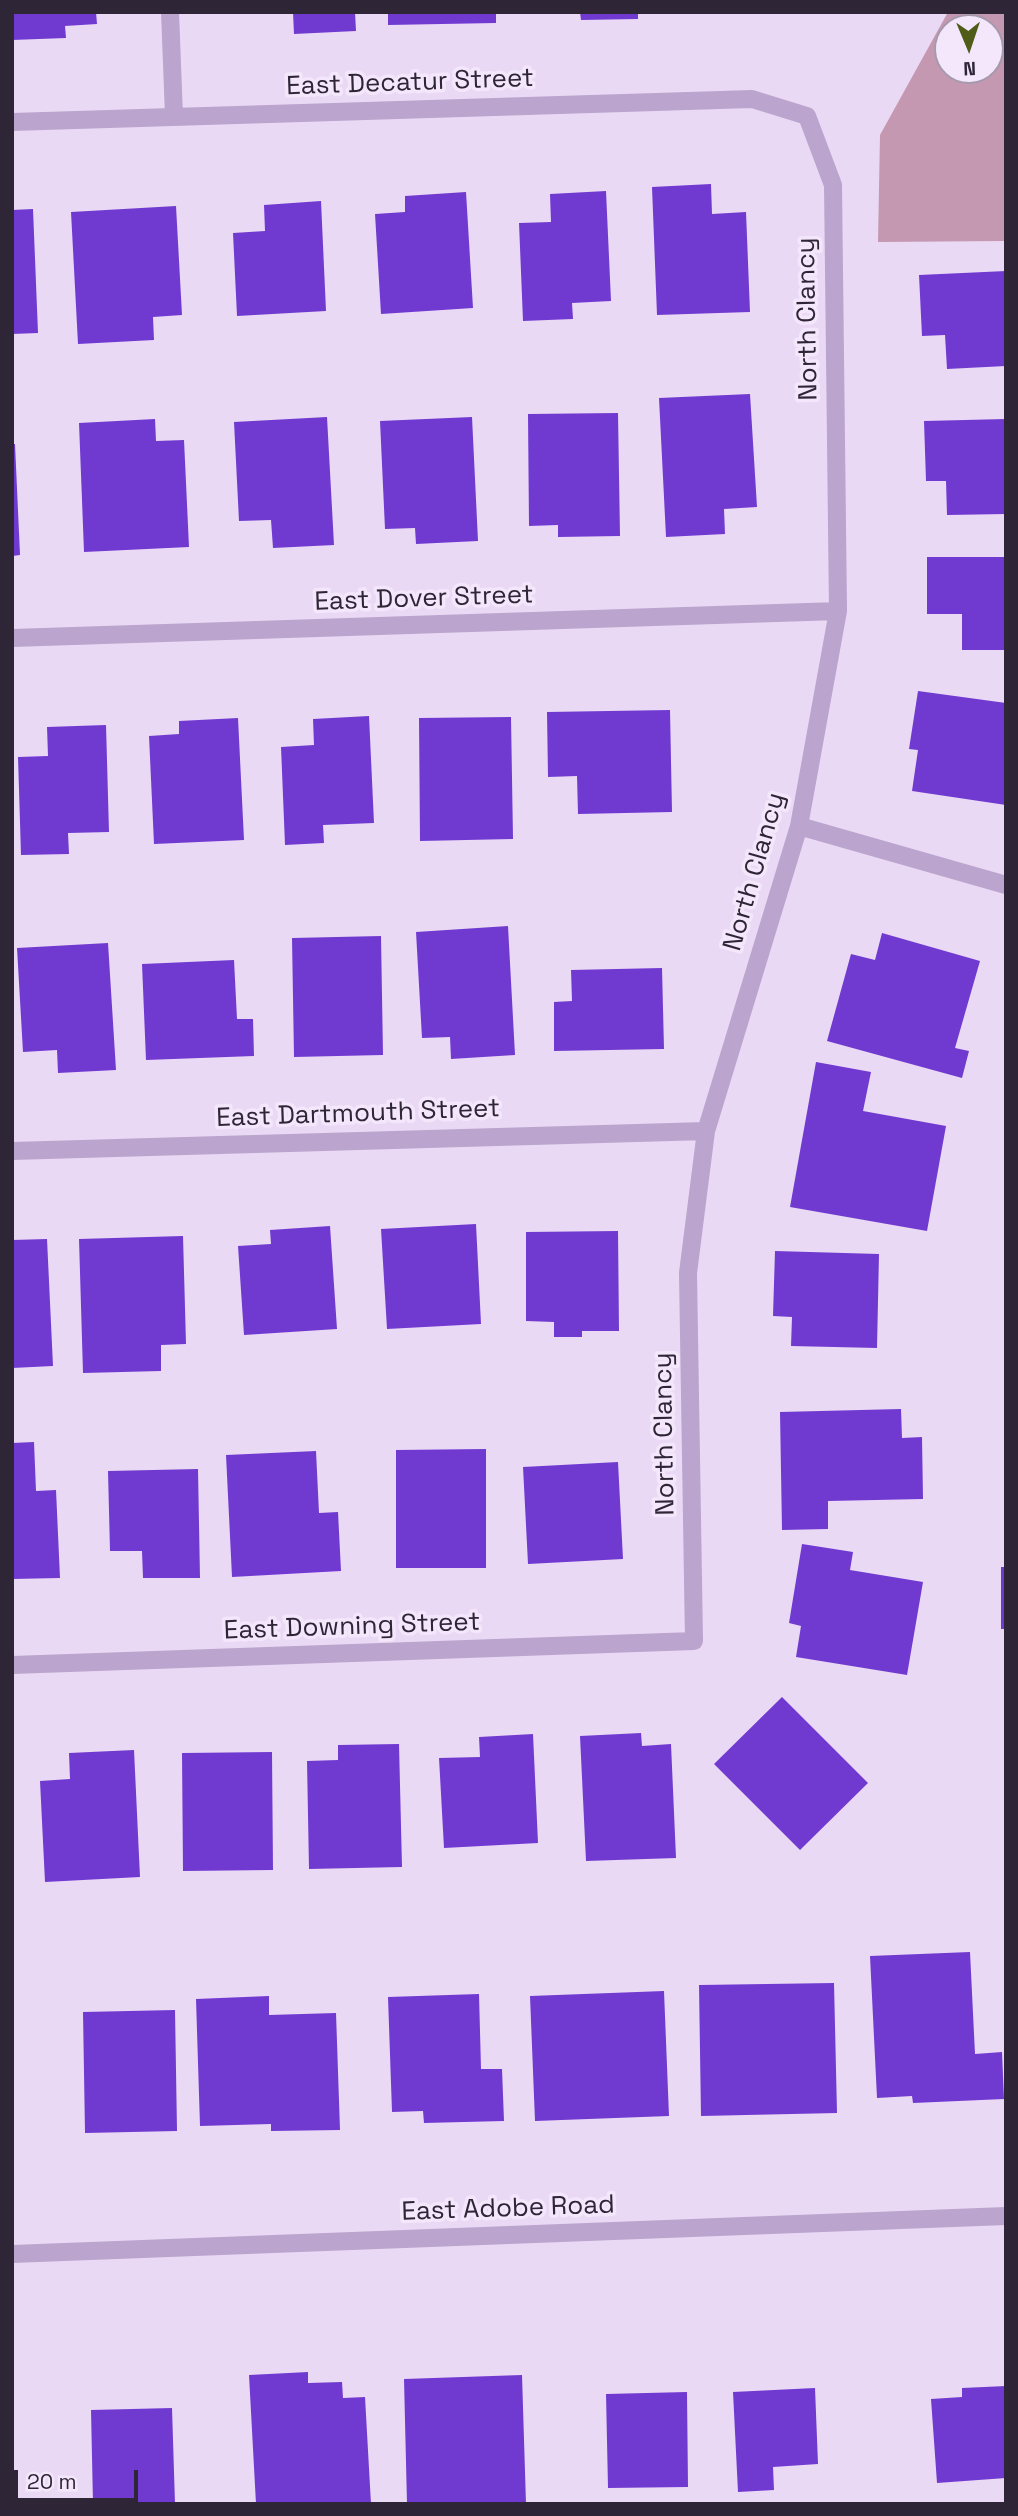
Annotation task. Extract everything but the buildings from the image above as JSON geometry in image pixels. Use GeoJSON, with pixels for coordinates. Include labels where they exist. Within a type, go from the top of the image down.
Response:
{"type":"FeatureCollection","features":[{"type":"Feature","properties":{"kind":"street"},"geometry":{"type":"LineString","coordinates":[[170,12],[174,116]]}},
{"type":"Feature","properties":{"kind":"street","name":"East Decatur Street"},"geometry":{"type":"LineString","coordinates":[[12,122],[752,99],[807,116]]}},
{"type":"Feature","properties":{"kind":"street","name":"North Clancy"},"geometry":{"type":"LineString","coordinates":[[694,1641],[688,1273],[706,1130],[799,826],[838,611],[833,185],[807,116]]}},
{"type":"Feature","properties":{"kind":"street","name":"East Dover Street"},"geometry":{"type":"LineString","coordinates":[[12,638],[838,611]]}},
{"type":"Feature","properties":{"kind":"street"},"geometry":{"type":"LineString","coordinates":[[799,826],[1006,885]]}},
{"type":"Feature","properties":{"kind":"street","name":"East Dartmouth Street"},"geometry":{"type":"LineString","coordinates":[[12,1151],[706,1130]]}},
{"type":"Feature","properties":{"kind":"street","name":"East Downing Street"},"geometry":{"type":"LineString","coordinates":[[12,1665],[694,1641]]}},
{"type":"Feature","properties":{"kind":"street","name":"East Adobe Road"},"geometry":{"type":"LineString","coordinates":[[12,2253],[1006,2216]]}},
{"type":"Feature","properties":{"kind":"shaded area"},"geometry":{"type":"Polygon","coordinates":[[[948,12],[1006,12],[1006,241],[878,242],[880,135],[934,37],[934,84],[1004,84],[1004,14],[947,14],[948,12]]]}}]}
